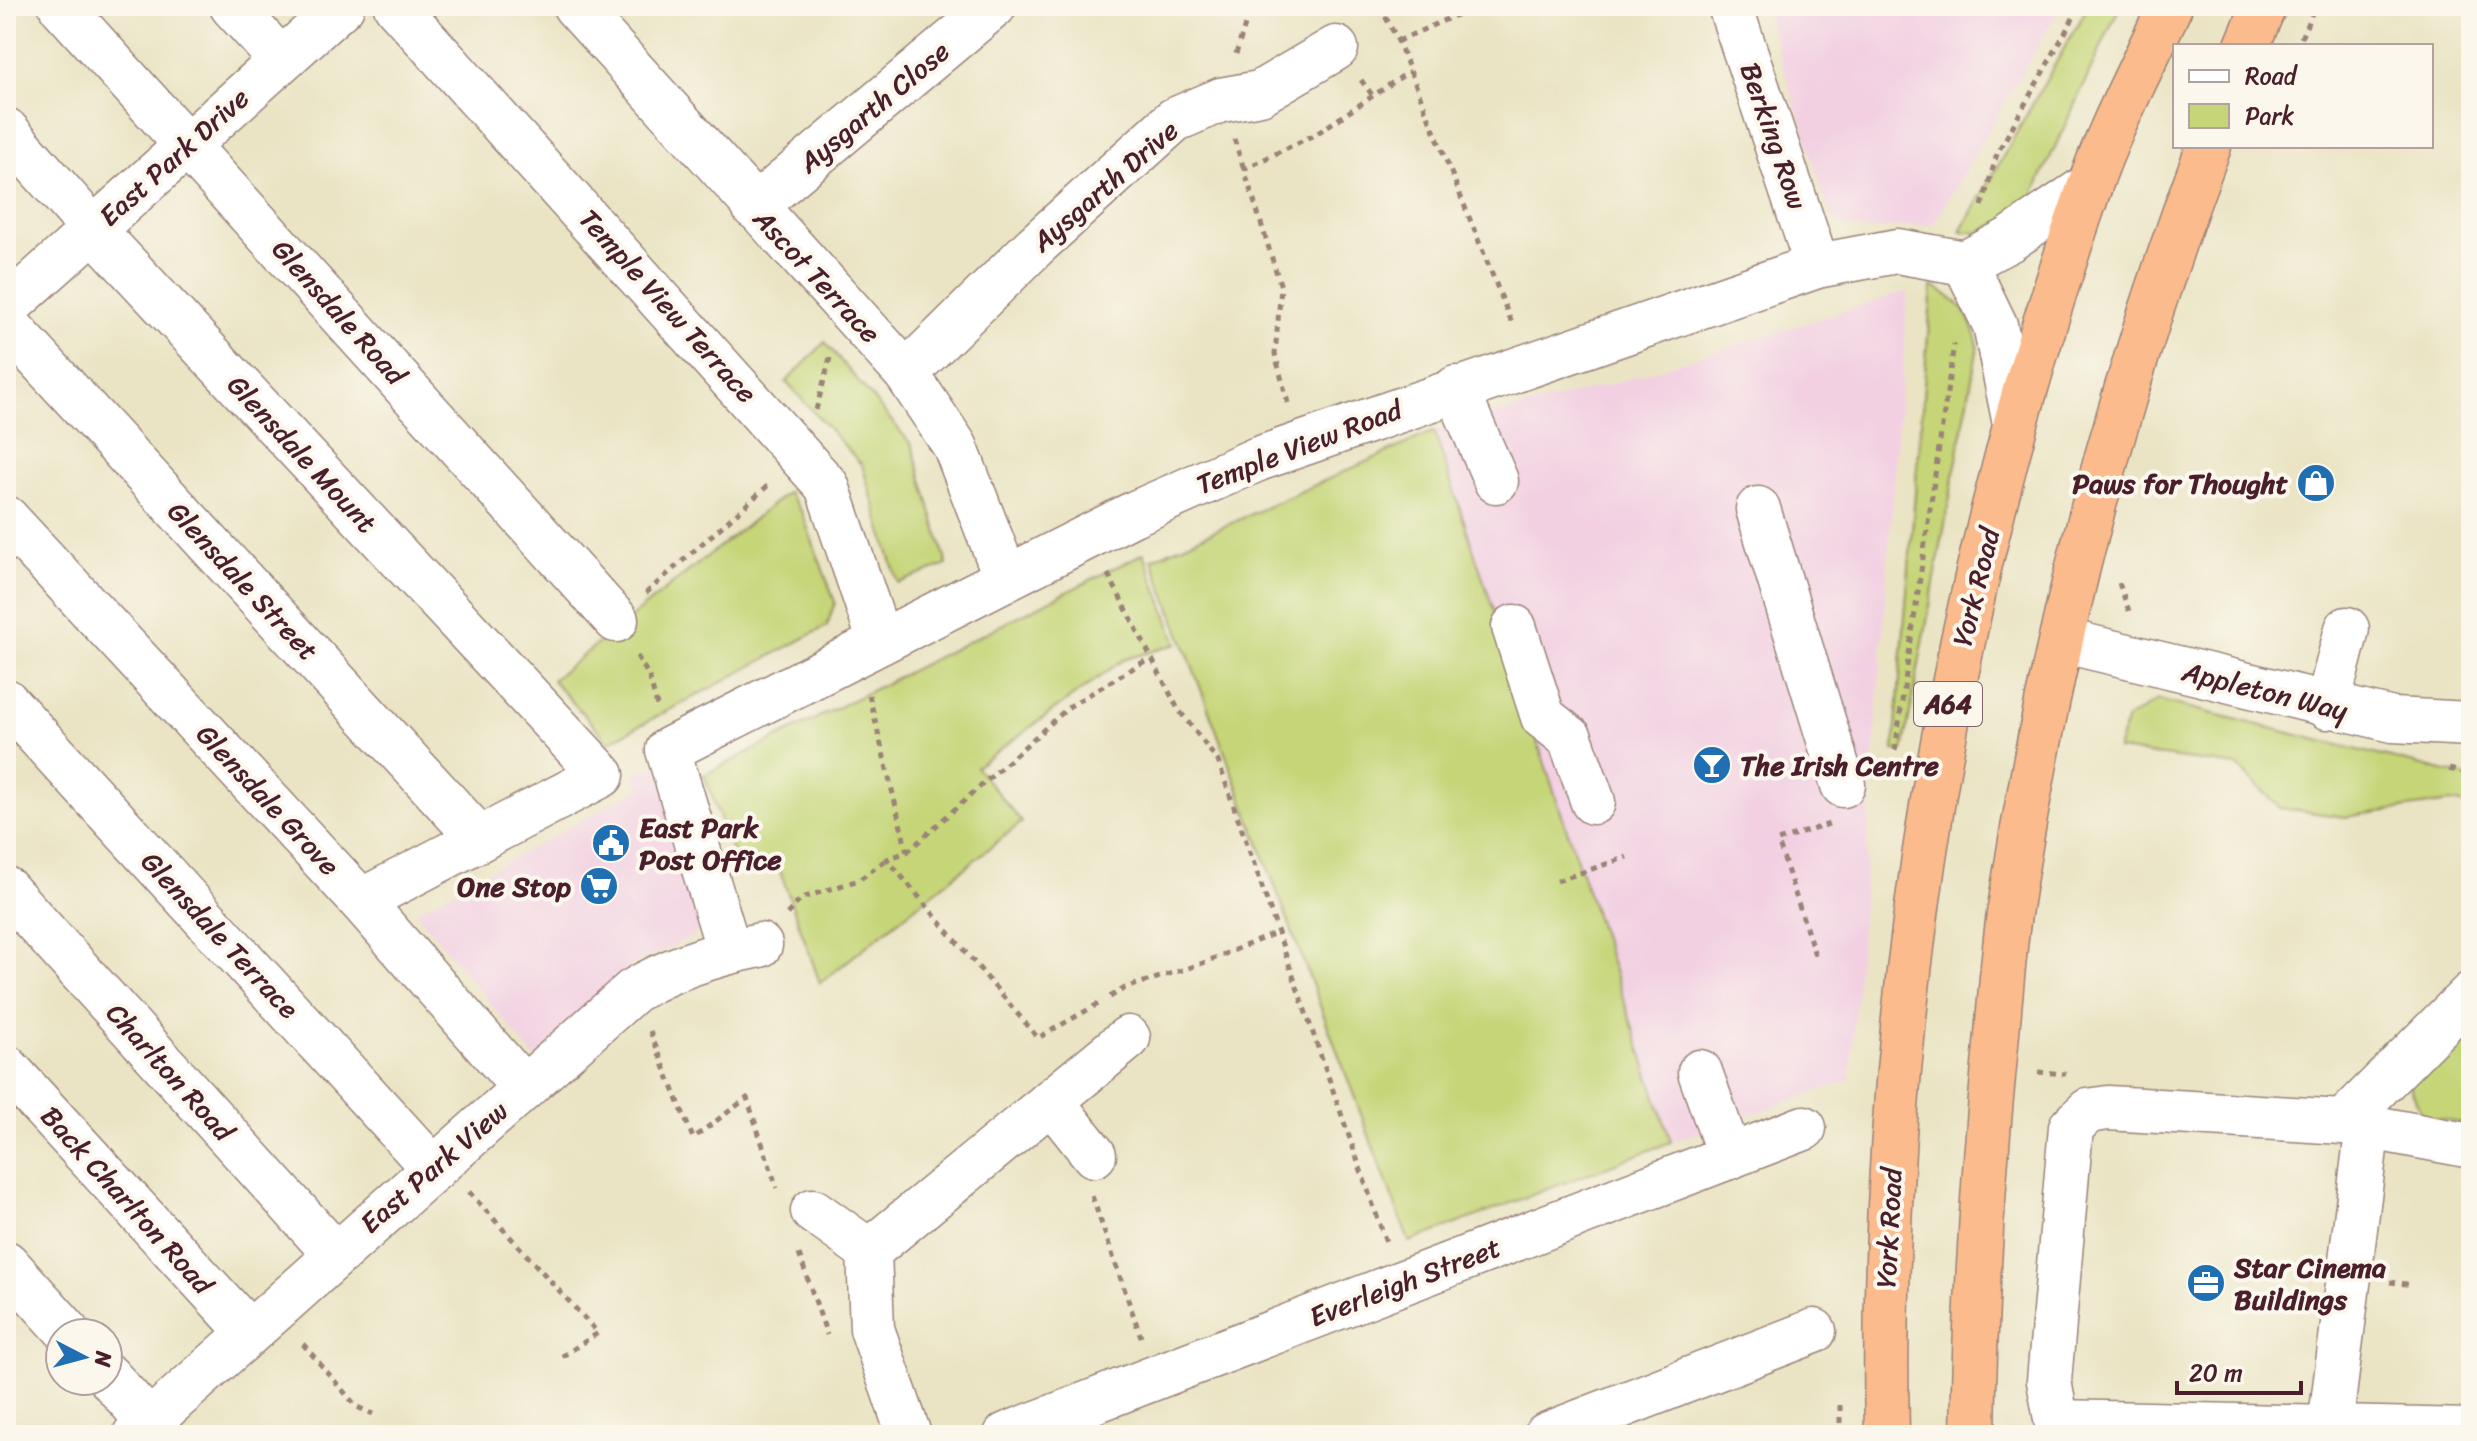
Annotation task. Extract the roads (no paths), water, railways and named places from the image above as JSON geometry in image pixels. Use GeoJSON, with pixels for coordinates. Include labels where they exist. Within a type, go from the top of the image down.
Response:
{"type":"FeatureCollection","features":[{"type":"Feature","properties":{"kind":"highway","name":"York Road"},"geometry":{"type":"LineString","coordinates":[[1887,1435],[1885,1283],[1898,1065],[1919,879],[1951,690],[2015,424],[2090,185],[2170,6]]}},
{"type":"Feature","properties":{"kind":"highway"},"geometry":{"type":"LineString","coordinates":[[2248,44],[2264,6]]}},
{"type":"Feature","properties":{"kind":"highway"},"geometry":{"type":"LineString","coordinates":[[1973,1435],[1975,1317],[1984,1165],[2009,915],[2061,640],[2114,425],[2167,257],[2208,148]]}},
{"type":"Feature","properties":{"kind":"street","name":"Glensdale Road"},"geometry":{"type":"LineString","coordinates":[[61,6],[616,620]]}},
{"type":"Feature","properties":{"kind":"street"},"geometry":{"type":"LineString","coordinates":[[232,6],[281,60]]}},
{"type":"Feature","properties":{"kind":"street","name":"East Park Drive"},"geometry":{"type":"LineString","coordinates":[[6,308],[342,6]]}},
{"type":"Feature","properties":{"kind":"street","name":"Temple View Terrace"},"geometry":{"type":"LineString","coordinates":[[396,6],[803,455],[827,486],[870,647]]}},
{"type":"Feature","properties":{"kind":"street","name":"Ascot Terrace"},"geometry":{"type":"LineString","coordinates":[[575,6],[906,373],[955,446],[1006,578]]}},
{"type":"Feature","properties":{"kind":"street","name":"Aysgarth Close"},"geometry":{"type":"LineString","coordinates":[[754,207],[994,6]]}},
{"type":"Feature","properties":{"kind":"street","name":"Berking Row"},"geometry":{"type":"LineString","coordinates":[[1730,6],[1817,266]]}},
{"type":"Feature","properties":{"kind":"street","name":"Aysgarth Drive"},"geometry":{"type":"LineString","coordinates":[[906,373],[1035,246],[1174,120],[1221,100],[1260,93],[1336,48]]}},
{"type":"Feature","properties":{"kind":"street","name":"Glensdale Mount"},"geometry":{"type":"LineString","coordinates":[[6,130],[93,229],[602,775],[480,839]]}},
{"type":"Feature","properties":{"kind":"street"},"geometry":{"type":"LineString","coordinates":[[2015,424],[1995,325],[1965,263],[2009,240],[2090,185]]}},
{"type":"Feature","properties":{"kind":"street","name":"Temple View Road"},"geometry":{"type":"LineString","coordinates":[[744,948],[668,750],[1133,514],[1299,444],[1817,266],[1897,251],[1965,263]]}},
{"type":"Feature","properties":{"kind":"street","name":"Glensdale Street"},"geometry":{"type":"LineString","coordinates":[[6,323],[480,839]]}},
{"type":"Feature","properties":{"kind":"street"},"geometry":{"type":"LineString","coordinates":[[1456,388],[1496,481]]}},
{"type":"Feature","properties":{"kind":"street"},"geometry":{"type":"LineString","coordinates":[[1758,509],[1842,803]]}},
{"type":"Feature","properties":{"kind":"street","name":"Glensdale Grove"},"geometry":{"type":"LineString","coordinates":[[6,518],[361,901],[524,1088]]}},
{"type":"Feature","properties":{"kind":"street"},"geometry":{"type":"LineString","coordinates":[[1514,627],[1543,717],[1570,738],[1593,802]]}},
{"type":"Feature","properties":{"kind":"street"},"geometry":{"type":"LineString","coordinates":[[2327,707],[2347,629]]}},
{"type":"Feature","properties":{"kind":"street","name":"Appleton Way"},"geometry":{"type":"LineString","coordinates":[[2061,640],[2327,707],[2393,720],[2471,724]]}},
{"type":"Feature","properties":{"kind":"street","name":"Glensdale Terrace"},"geometry":{"type":"LineString","coordinates":[[6,701],[438,1165]]}},
{"type":"Feature","properties":{"kind":"street"},"geometry":{"type":"LineString","coordinates":[[361,901],[480,839]]}},
{"type":"Feature","properties":{"kind":"street","name":"Charlton Road"},"geometry":{"type":"LineString","coordinates":[[6,889],[335,1254]]}},
{"type":"Feature","properties":{"kind":"street","name":"East Park View"},"geometry":{"type":"LineString","coordinates":[[142,1428],[633,991],[657,976],[744,948]]}},
{"type":"Feature","properties":{"kind":"street"},"geometry":{"type":"LineString","coordinates":[[2330,1427],[2356,1124],[2471,994]]}},
{"type":"Feature","properties":{"kind":"street"},"geometry":{"type":"LineString","coordinates":[[869,1251],[1128,1038]]}},
{"type":"Feature","properties":{"kind":"street","name":"Back Charlton Road"},"geometry":{"type":"LineString","coordinates":[[6,1067],[261,1321]]}},
{"type":"Feature","properties":{"kind":"street"},"geometry":{"type":"LineString","coordinates":[[1700,1072],[1730,1157]]}},
{"type":"Feature","properties":{"kind":"street"},"geometry":{"type":"LineString","coordinates":[[1051,1101],[1094,1155]]}},
{"type":"Feature","properties":{"kind":"street"},"geometry":{"type":"LineString","coordinates":[[2471,1146],[2356,1124],[2108,1108],[2088,1111],[2071,1127],[2049,1381],[2058,1428],[2330,1427],[2471,1431]]}},
{"type":"Feature","properties":{"kind":"street","name":"Everleigh Street"},"geometry":{"type":"LineString","coordinates":[[1020,1433],[1804,1128]]}},
{"type":"Feature","properties":{"kind":"street"},"geometry":{"type":"LineString","coordinates":[[796,1216],[869,1251]]}},
{"type":"Feature","properties":{"kind":"street"},"geometry":{"type":"LineString","coordinates":[[869,1251],[872,1329],[909,1435]]}},
{"type":"Feature","properties":{"kind":"street"},"geometry":{"type":"LineString","coordinates":[[6,1263],[55,1317]]}},
{"type":"Feature","properties":{"kind":"street"},"geometry":{"type":"LineString","coordinates":[[1975,1317],[1993,1435]]}},
{"type":"Feature","properties":{"kind":"street"},"geometry":{"type":"LineString","coordinates":[[1546,1435],[1814,1331]]}},
{"type":"Feature","properties":{"kind":"street"},"geometry":{"type":"LineString","coordinates":[[122,1397],[142,1428]]}},
{"type":"Feature","properties":{"kind":"place","name":"Paws for Thought"},"geometry":{"type":"Point","coordinates":[2316,483]}},
{"type":"Feature","properties":{"kind":"place","name":"The Irish Centre"},"geometry":{"type":"Point","coordinates":[1712,765]}},
{"type":"Feature","properties":{"kind":"place","name":"East Park Post Office"},"geometry":{"type":"Point","coordinates":[611,843]}},
{"type":"Feature","properties":{"kind":"place","name":"One Stop"},"geometry":{"type":"Point","coordinates":[599,886]}},
{"type":"Feature","properties":{"kind":"place","name":"Star Cinema Buildings"},"geometry":{"type":"Point","coordinates":[2206,1283]}}]}
